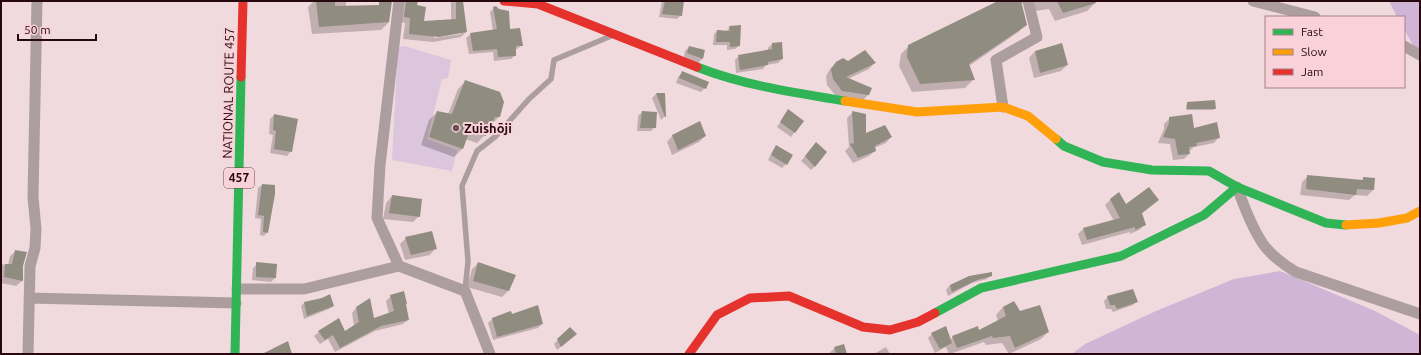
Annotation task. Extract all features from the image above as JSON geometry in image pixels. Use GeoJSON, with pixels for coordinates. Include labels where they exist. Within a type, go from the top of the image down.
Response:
{"type":"FeatureCollection","features":[{"type":"Feature","properties":{"kind":"main road","name":"NATIONAL ROUTE 457"},"geometry":{"type":"LineString","coordinates":[[235,354],[244,1]]}},
{"type":"Feature","properties":{"kind":"main road"},"geometry":{"type":"LineString","coordinates":[[504,1],[538,4],[719,76],[802,94],[917,112],[1003,107],[1028,116],[1064,146],[1103,162],[1152,170],[1209,171],[1237,187],[1326,223],[1350,225],[1379,223],[1407,218],[1420,211]]}},
{"type":"Feature","properties":{"kind":"main road"},"geometry":{"type":"LineString","coordinates":[[689,354],[717,315],[750,298],[790,296],[863,327],[890,330],[918,322],[981,288],[1121,256],[1204,215],[1237,187]]}},
{"type":"Feature","properties":{"kind":"street"},"geometry":{"type":"LineString","coordinates":[[28,354],[28,298],[30,266],[35,248],[36,229],[33,197],[37,1]]}},
{"type":"Feature","properties":{"kind":"street"},"geometry":{"type":"LineString","coordinates":[[399,1],[380,165],[377,218],[399,266]]}},
{"type":"Feature","properties":{"kind":"street"},"geometry":{"type":"LineString","coordinates":[[1003,107],[996,60],[1037,37],[1028,1]]}},
{"type":"Feature","properties":{"kind":"street"},"geometry":{"type":"LineString","coordinates":[[1253,1],[1311,16]]}},
{"type":"Feature","properties":{"kind":"street"},"geometry":{"type":"LineString","coordinates":[[1405,47],[1420,55]]}},
{"type":"Feature","properties":{"kind":"street"},"geometry":{"type":"LineString","coordinates":[[1237,187],[1243,205],[1263,244],[1287,266],[1303,275],[1420,314]]}},
{"type":"Feature","properties":{"kind":"street"},"geometry":{"type":"LineString","coordinates":[[237,289],[304,289],[399,266],[465,291],[490,354]]}},
{"type":"Feature","properties":{"kind":"street"},"geometry":{"type":"LineString","coordinates":[[28,298],[236,303]]}},
{"type":"Feature","properties":{"kind":"lane"},"geometry":{"type":"LineString","coordinates":[[465,291],[468,261],[462,186],[477,152],[496,136],[529,99],[551,79],[554,60],[615,35]]}},
{"type":"Feature","properties":{"kind":"shaded area"},"geometry":{"type":"Polygon","coordinates":[[[1389,1],[1420,1],[1420,58],[1405,31],[1405,16],[1396,16],[1389,1]]]}},
{"type":"Feature","properties":{"kind":"shaded area"},"geometry":{"type":"Polygon","coordinates":[[[404,46],[451,60],[448,78],[442,79],[427,139],[457,150],[452,171],[392,160],[398,47],[404,46]]]}},
{"type":"Feature","properties":{"kind":"shaded area"},"geometry":{"type":"Polygon","coordinates":[[[1280,271],[1375,311],[1420,335],[1420,354],[1072,354],[1085,344],[1156,311],[1234,279],[1280,271]]]}},
{"type":"Feature","properties":{"kind":"building"},"geometry":{"type":"Polygon","coordinates":[[[316,1],[335,1],[335,6],[379,5],[379,1],[392,1],[389,22],[319,27],[316,1]]]}},
{"type":"Feature","properties":{"kind":"building"},"geometry":{"type":"Polygon","coordinates":[[[406,1],[418,1],[417,5],[426,7],[424,21],[456,19],[456,1],[463,1],[467,32],[439,37],[409,34],[410,18],[404,17],[406,1]]]}},
{"type":"Feature","properties":{"kind":"building"},"geometry":{"type":"Polygon","coordinates":[[[665,1],[684,1],[682,16],[662,14],[665,1]]]}},
{"type":"Feature","properties":{"kind":"building"},"geometry":{"type":"Polygon","coordinates":[[[998,1],[1021,1],[1027,25],[969,64],[975,80],[920,84],[907,57],[908,45],[998,1]]]}},
{"type":"Feature","properties":{"kind":"building"},"geometry":{"type":"Polygon","coordinates":[[[1057,1],[1096,1],[1096,3],[1063,13],[1057,1]]]}},
{"type":"Feature","properties":{"kind":"building"},"geometry":{"type":"Polygon","coordinates":[[[496,6],[499,9],[509,11],[510,29],[520,28],[523,46],[516,46],[516,56],[498,57],[497,49],[473,51],[470,33],[497,29],[493,7],[496,6]]]}},
{"type":"Feature","properties":{"kind":"building"},"geometry":{"type":"Polygon","coordinates":[[[741,25],[740,46],[730,47],[730,42],[716,42],[717,30],[730,31],[729,26],[741,25]]]}},
{"type":"Feature","properties":{"kind":"building"},"geometry":{"type":"Polygon","coordinates":[[[782,42],[783,59],[768,62],[768,65],[740,70],[738,55],[772,49],[772,43],[782,42]]]}},
{"type":"Feature","properties":{"kind":"building"},"geometry":{"type":"Polygon","coordinates":[[[1062,43],[1068,65],[1040,73],[1035,51],[1062,43]]]}},
{"type":"Feature","properties":{"kind":"building"},"geometry":{"type":"Polygon","coordinates":[[[689,46],[705,50],[703,59],[687,53],[689,46]]]}},
{"type":"Feature","properties":{"kind":"building"},"geometry":{"type":"Polygon","coordinates":[[[865,50],[876,63],[846,77],[872,88],[869,95],[842,91],[833,79],[831,69],[836,62],[843,58],[848,61],[865,50]]]}},
{"type":"Feature","properties":{"kind":"building"},"geometry":{"type":"Polygon","coordinates":[[[682,71],[709,82],[706,89],[679,78],[682,71]]]}},
{"type":"Feature","properties":{"kind":"building"},"geometry":{"type":"Polygon","coordinates":[[[465,80],[500,92],[504,102],[500,117],[495,117],[486,136],[470,130],[463,149],[429,137],[437,111],[452,114],[465,80]]]}},
{"type":"Feature","properties":{"kind":"building"},"geometry":{"type":"Polygon","coordinates":[[[656,93],[665,93],[666,117],[665,117],[656,93]]]}},
{"type":"Feature","properties":{"kind":"building"},"geometry":{"type":"Polygon","coordinates":[[[1215,100],[1216,109],[1187,109],[1187,102],[1215,100]]]}},
{"type":"Feature","properties":{"kind":"building"},"geometry":{"type":"Polygon","coordinates":[[[788,109],[804,121],[795,133],[780,122],[788,109]]]}},
{"type":"Feature","properties":{"kind":"building"},"geometry":{"type":"Polygon","coordinates":[[[642,111],[657,112],[656,128],[640,128],[642,111]]]}},
{"type":"Feature","properties":{"kind":"building"},"geometry":{"type":"Polygon","coordinates":[[[852,111],[866,114],[866,133],[885,125],[892,137],[875,146],[876,151],[858,158],[850,144],[854,143],[852,111]]]}},
{"type":"Feature","properties":{"kind":"building"},"geometry":{"type":"Polygon","coordinates":[[[274,114],[298,119],[292,152],[274,149],[276,131],[273,130],[274,114]]]}},
{"type":"Feature","properties":{"kind":"building"},"geometry":{"type":"Polygon","coordinates":[[[1192,114],[1194,128],[1217,122],[1220,138],[1196,143],[1197,146],[1189,147],[1190,154],[1178,155],[1175,139],[1163,137],[1169,123],[1169,117],[1192,114]]]}},
{"type":"Feature","properties":{"kind":"building"},"geometry":{"type":"Polygon","coordinates":[[[700,121],[706,136],[678,150],[672,135],[700,121]]]}},
{"type":"Feature","properties":{"kind":"building"},"geometry":{"type":"Polygon","coordinates":[[[816,142],[827,152],[815,167],[805,156],[816,142]]]}},
{"type":"Feature","properties":{"kind":"building"},"geometry":{"type":"Polygon","coordinates":[[[776,145],[793,155],[787,165],[771,155],[776,145]]]}},
{"type":"Feature","properties":{"kind":"building"},"geometry":{"type":"Polygon","coordinates":[[[1307,175],[1363,180],[1363,177],[1375,178],[1374,190],[1357,189],[1356,195],[1306,189],[1307,175]]]}},
{"type":"Feature","properties":{"kind":"building"},"geometry":{"type":"Polygon","coordinates":[[[262,184],[275,185],[275,194],[268,233],[263,232],[264,216],[258,215],[262,184]]]}},
{"type":"Feature","properties":{"kind":"building"},"geometry":{"type":"Polygon","coordinates":[[[1149,187],[1159,200],[1142,213],[1146,225],[1135,230],[1135,227],[1087,240],[1083,228],[1120,218],[1110,199],[1119,192],[1126,204],[1149,187]]]}},
{"type":"Feature","properties":{"kind":"building"},"geometry":{"type":"Polygon","coordinates":[[[392,195],[422,199],[420,217],[389,213],[392,195]]]}},
{"type":"Feature","properties":{"kind":"building"},"geometry":{"type":"Polygon","coordinates":[[[432,231],[437,249],[411,255],[405,237],[432,231]]]}},
{"type":"Feature","properties":{"kind":"building"},"geometry":{"type":"Polygon","coordinates":[[[15,250],[27,252],[23,266],[23,281],[4,277],[5,264],[12,264],[15,250]]]}},
{"type":"Feature","properties":{"kind":"building"},"geometry":{"type":"Polygon","coordinates":[[[256,262],[277,264],[276,278],[256,277],[256,262]]]}},
{"type":"Feature","properties":{"kind":"building"},"geometry":{"type":"Polygon","coordinates":[[[478,262],[516,275],[509,291],[473,281],[478,262]]]}},
{"type":"Feature","properties":{"kind":"building"},"geometry":{"type":"Polygon","coordinates":[[[992,272],[992,276],[977,280],[952,292],[950,285],[969,276],[992,272]]]}},
{"type":"Feature","properties":{"kind":"building"},"geometry":{"type":"Polygon","coordinates":[[[1133,289],[1138,302],[1117,309],[1115,305],[1110,305],[1107,296],[1133,289]]]}},
{"type":"Feature","properties":{"kind":"building"},"geometry":{"type":"Polygon","coordinates":[[[404,291],[409,320],[381,326],[340,348],[333,335],[325,340],[318,331],[339,318],[345,331],[359,322],[356,307],[370,298],[374,318],[394,311],[390,295],[404,291]]]}},
{"type":"Feature","properties":{"kind":"building"},"geometry":{"type":"Polygon","coordinates":[[[330,294],[334,306],[307,316],[304,302],[322,298],[330,294]]]}},
{"type":"Feature","properties":{"kind":"building"},"geometry":{"type":"Polygon","coordinates":[[[1014,301],[1020,311],[1040,305],[1049,332],[1015,348],[1010,336],[993,338],[992,336],[957,348],[952,336],[978,326],[979,330],[1006,316],[1003,307],[1014,301]]]}},
{"type":"Feature","properties":{"kind":"building"},"geometry":{"type":"Polygon","coordinates":[[[538,305],[543,324],[497,337],[492,318],[511,311],[512,314],[538,305]]]}},
{"type":"Feature","properties":{"kind":"building"},"geometry":{"type":"Polygon","coordinates":[[[946,326],[952,343],[940,349],[931,333],[946,326]]]}},
{"type":"Feature","properties":{"kind":"building"},"geometry":{"type":"Polygon","coordinates":[[[570,327],[577,334],[561,347],[557,339],[570,327]]]}},
{"type":"Feature","properties":{"kind":"building"},"geometry":{"type":"Polygon","coordinates":[[[288,341],[292,354],[262,354],[288,341]]]}},
{"type":"Feature","properties":{"kind":"building"},"geometry":{"type":"Polygon","coordinates":[[[844,344],[847,354],[836,354],[834,347],[844,344]]]}},
{"type":"Feature","properties":{"kind":"traffic: fast"},"geometry":{"type":"LineString","coordinates":[[697,67],[751,84],[845,101]]}},
{"type":"Feature","properties":{"kind":"traffic: fast"},"geometry":{"type":"LineString","coordinates":[[235,354],[241,77]]}},
{"type":"Feature","properties":{"kind":"traffic: fast"},"geometry":{"type":"LineString","coordinates":[[1056,139],[1064,146],[1103,162],[1152,170],[1209,171],[1237,187],[1326,223],[1346,225]]}},
{"type":"Feature","properties":{"kind":"traffic: fast"},"geometry":{"type":"LineString","coordinates":[[935,313],[981,288],[1121,256],[1204,215],[1237,187]]}},
{"type":"Feature","properties":{"kind":"traffic: slow"},"geometry":{"type":"LineString","coordinates":[[845,101],[917,112],[1003,107],[1028,116],[1056,139]]}},
{"type":"Feature","properties":{"kind":"traffic: slow"},"geometry":{"type":"LineString","coordinates":[[1346,225],[1379,223],[1407,218],[1420,211]]}},
{"type":"Feature","properties":{"kind":"traffic: jam"},"geometry":{"type":"LineString","coordinates":[[241,77],[243,1]]}},
{"type":"Feature","properties":{"kind":"traffic: jam"},"geometry":{"type":"LineString","coordinates":[[504,1],[538,4],[697,67]]}},
{"type":"Feature","properties":{"kind":"traffic: jam"},"geometry":{"type":"LineString","coordinates":[[689,354],[717,315],[750,298],[789,296],[863,327],[890,330],[918,322],[935,313]]}},
{"type":"Feature","properties":{"kind":"place","name":"Zuishōji"},"geometry":{"type":"Point","coordinates":[456,128]}}]}
